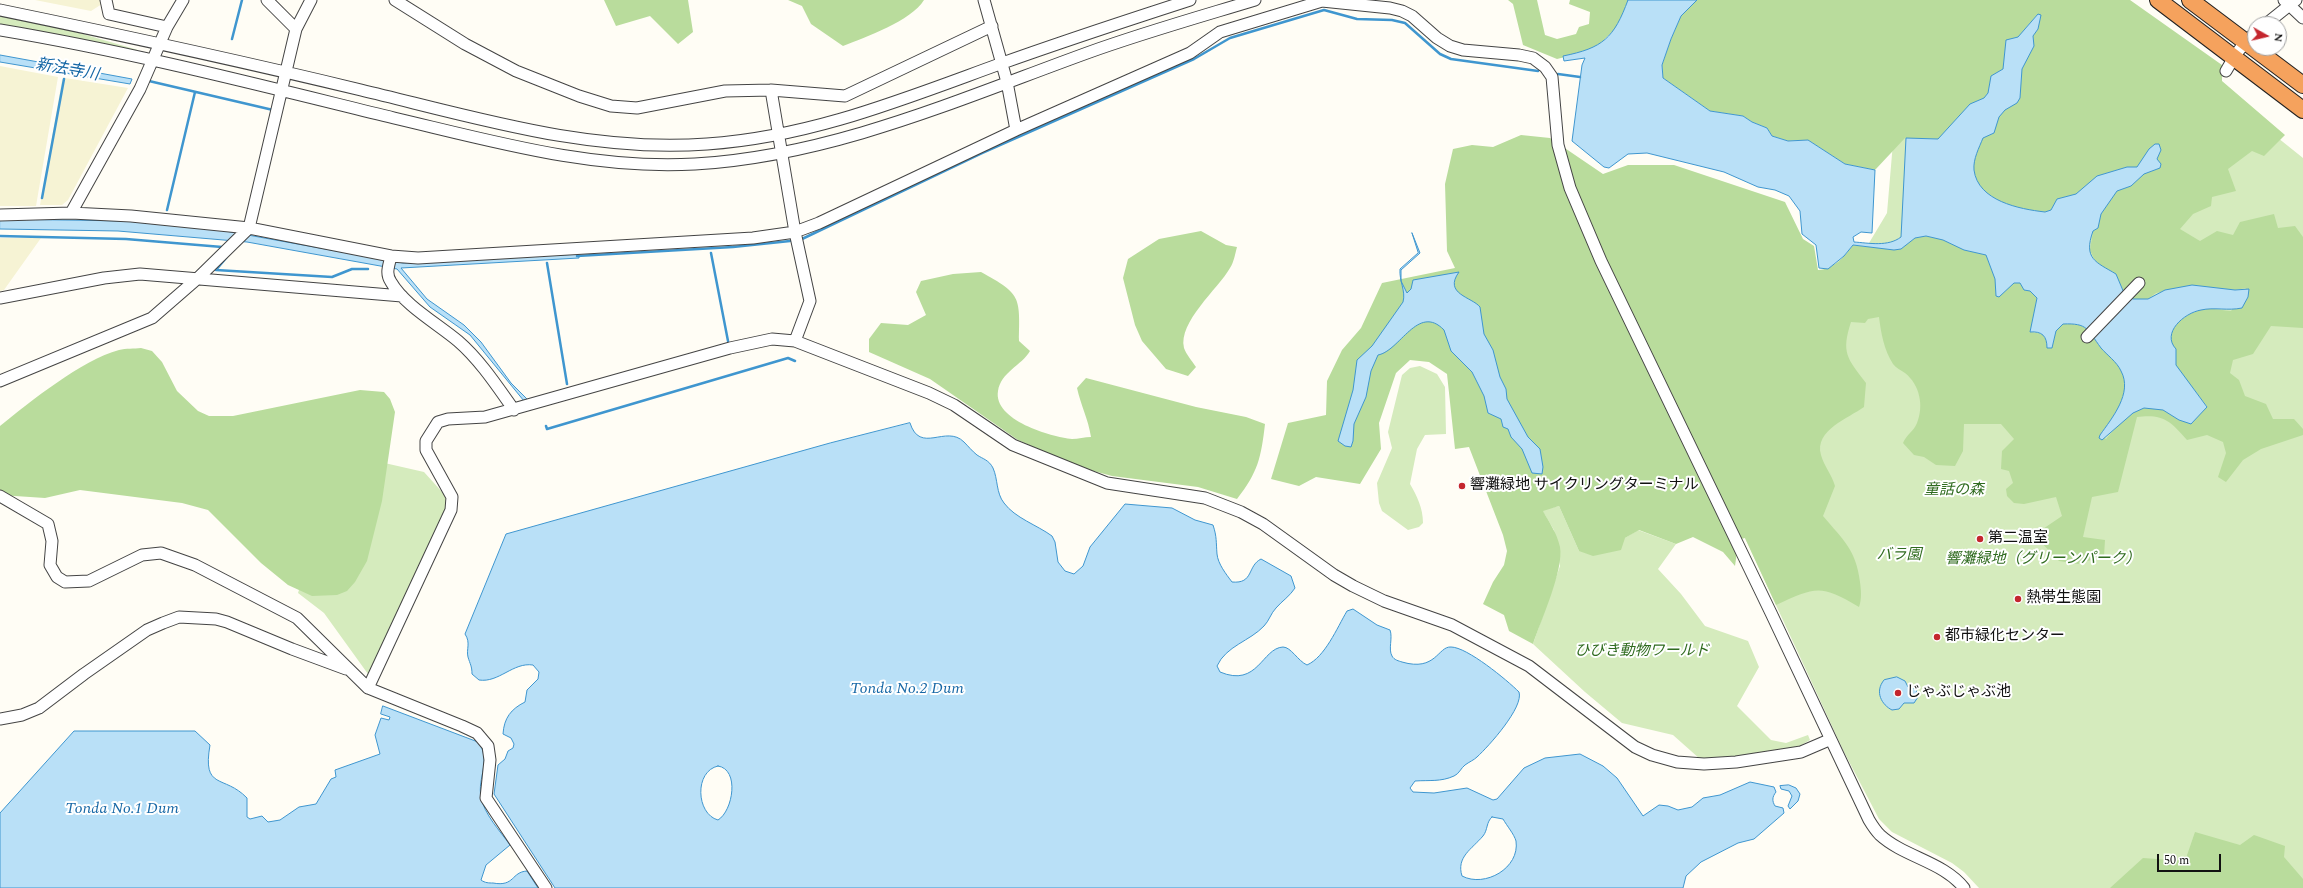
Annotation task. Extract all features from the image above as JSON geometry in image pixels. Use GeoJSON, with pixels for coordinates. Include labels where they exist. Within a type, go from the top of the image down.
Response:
{"type":"FeatureCollection","features":[{"type":"Feature","properties":{"kind":"highway"},"geometry":{"type":"LineString","coordinates":[[2158,0],[2303,110]]}},
{"type":"Feature","properties":{"kind":"highway"},"geometry":{"type":"LineString","coordinates":[[2190,0],[2247,35]]}},
{"type":"Feature","properties":{"kind":"highway"},"geometry":{"type":"LineString","coordinates":[[2271,56],[2303,85]]}},
{"type":"Feature","properties":{"kind":"street"},"geometry":{"type":"LineString","coordinates":[[106,0],[109,14],[167,27]]}},
{"type":"Feature","properties":{"kind":"street"},"geometry":{"type":"LineString","coordinates":[[71,213],[153,61],[162,43],[167,27],[183,0]]}},
{"type":"Feature","properties":{"kind":"street"},"geometry":{"type":"LineString","coordinates":[[267,0],[296,29]]}},
{"type":"Feature","properties":{"kind":"street"},"geometry":{"type":"LineString","coordinates":[[0,381],[143,323],[198,278],[249,228],[296,29],[311,0]]}},
{"type":"Feature","properties":{"kind":"street"},"geometry":{"type":"LineString","coordinates":[[395,0],[465,44],[516,71],[579,96],[611,106],[637,108],[725,92],[771,90],[845,96],[992,26]]}},
{"type":"Feature","properties":{"kind":"street"},"geometry":{"type":"LineString","coordinates":[[984,0],[1007,82],[1016,130]]}},
{"type":"Feature","properties":{"kind":"street"},"geometry":{"type":"LineString","coordinates":[[0,10],[162,43],[522,129],[586,140],[657,145],[707,144],[778,135],[860,115],[1002,63],[1190,0]]}},
{"type":"Feature","properties":{"kind":"street"},"geometry":{"type":"LineString","coordinates":[[0,30],[153,61],[528,149],[598,162],[693,164],[782,154],[861,134],[1096,50],[1255,0]]}},
{"type":"Feature","properties":{"kind":"street"},"geometry":{"type":"LineString","coordinates":[[0,215],[71,213],[130,216],[249,228],[391,256],[418,258],[753,238],[795,232],[819,223],[1016,130],[1190,53],[1220,32],[1322,1],[1390,8],[1402,11],[1412,16],[1437,38],[1450,46],[1463,50],[1519,55],[1533,58],[1545,67],[1552,77],[1558,145],[1573,195],[1601,262],[1771,613],[1829,740],[1869,820],[1879,834],[1956,878],[1964,888]]}},
{"type":"Feature","properties":{"kind":"street"},"geometry":{"type":"LineString","coordinates":[[2275,16],[2290,2],[2303,18]]}},
{"type":"Feature","properties":{"kind":"street"},"geometry":{"type":"LineString","coordinates":[[2226,71],[2233,57],[2247,41]]}},
{"type":"Feature","properties":{"kind":"street"},"geometry":{"type":"LineString","coordinates":[[771,90],[795,232],[810,301],[795,341]]}},
{"type":"Feature","properties":{"kind":"street"},"geometry":{"type":"LineString","coordinates":[[391,256],[387,274],[391,283],[402,296],[459,342],[519,409]]}},
{"type":"Feature","properties":{"kind":"street"},"geometry":{"type":"LineString","coordinates":[[0,298],[104,278],[140,274],[402,296]]}},
{"type":"Feature","properties":{"kind":"street"},"geometry":{"type":"LineString","coordinates":[[2087,337],[2139,283]]}},
{"type":"Feature","properties":{"kind":"street"},"geometry":{"type":"LineString","coordinates":[[368,688],[451,510],[452,497],[427,456],[426,441],[438,422],[448,419],[485,417],[519,409],[730,348],[772,339],[795,341],[929,393],[954,405],[1013,445],[1107,483],[1205,498],[1241,512],[1263,524],[1302,554],[1347,582],[1384,601],[1452,625],[1529,666],[1635,747],[1652,755],[1676,762],[1704,764],[1736,762],[1802,752],[1829,740]]}},
{"type":"Feature","properties":{"kind":"street"},"geometry":{"type":"LineString","coordinates":[[0,496],[48,524],[52,541],[50,566],[57,577],[65,582],[89,581],[142,555],[161,553],[195,565],[297,618],[368,688],[462,726],[483,740],[488,746],[490,760],[486,798],[546,888]]}},
{"type":"Feature","properties":{"kind":"street"},"geometry":{"type":"LineString","coordinates":[[0,719],[22,716],[40,708],[84,674],[147,630],[179,617],[222,620],[292,649],[348,669]]}},
{"type":"Feature","properties":{"kind":"shaded area"},"geometry":{"type":"Polygon","coordinates":[[[35,0],[103,0],[102,4],[91,11],[35,0]]]}},
{"type":"Feature","properties":{"kind":"shaded area"},"geometry":{"type":"Polygon","coordinates":[[[0,66],[58,77],[36,206],[0,206],[0,66]]]}},
{"type":"Feature","properties":{"kind":"shaded area"},"geometry":{"type":"Polygon","coordinates":[[[65,78],[128,88],[68,200],[62,205],[40,205],[62,80],[65,78]]]}},
{"type":"Feature","properties":{"kind":"shaded area"},"geometry":{"type":"Polygon","coordinates":[[[0,238],[41,238],[4,290],[0,291],[0,238]]]}},
{"type":"Feature","properties":{"kind":"green space"},"geometry":{"type":"Polygon","coordinates":[[[604,0],[688,0],[693,32],[678,44],[650,16],[616,26],[604,0]]]}},
{"type":"Feature","properties":{"kind":"green space"},"geometry":{"type":"Polygon","coordinates":[[[788,0],[924,0],[918,8],[909,15],[887,28],[843,46],[811,24],[802,6],[788,0]]]}},
{"type":"Feature","properties":{"kind":"green space"},"geometry":{"type":"Polygon","coordinates":[[[1508,0],[1537,0],[1545,35],[1557,39],[1576,34],[1579,27],[1589,24],[1590,12],[1569,4],[1570,0],[1628,0],[1618,26],[1599,45],[1585,52],[1557,59],[1523,45],[1513,4],[1508,0]]]}},
{"type":"Feature","properties":{"kind":"green space"},"geometry":{"type":"Polygon","coordinates":[[[1697,0],[2130,0],[2222,65],[2222,81],[2285,135],[2264,156],[2252,151],[2228,169],[2236,191],[2212,197],[2211,206],[2193,214],[2180,229],[2200,241],[2217,231],[2233,235],[2240,222],[2274,214],[2278,228],[2295,226],[2303,237],[2303,328],[2271,326],[2253,354],[2233,360],[2230,373],[2239,380],[2245,396],[2266,404],[2273,419],[2294,419],[2303,429],[2303,435],[2261,449],[2243,460],[2226,482],[2218,477],[2226,453],[2223,442],[2207,435],[2187,440],[2166,420],[2146,416],[2137,417],[2118,492],[2092,497],[2083,537],[2105,540],[2104,556],[2078,564],[2059,561],[2034,535],[2062,516],[2056,497],[2024,504],[2014,503],[2007,496],[2006,489],[2013,483],[2009,471],[2001,469],[2002,451],[2014,439],[2001,424],[1964,424],[1963,451],[1955,466],[1936,465],[1924,457],[1914,455],[1903,443],[1916,426],[1919,416],[1919,396],[1914,383],[1905,373],[1894,365],[1890,359],[1883,341],[1879,317],[1868,319],[1865,323],[1851,322],[1846,341],[1846,348],[1850,361],[1866,383],[1864,407],[1834,426],[1823,438],[1820,446],[1822,459],[1835,486],[1823,516],[1852,553],[1858,571],[1861,588],[1859,607],[1835,594],[1818,591],[1800,594],[1776,605],[1745,538],[1733,541],[1737,552],[1735,566],[1723,552],[1693,537],[1676,544],[1639,530],[1625,538],[1621,550],[1593,556],[1579,551],[1559,506],[1543,511],[1557,537],[1560,547],[1560,557],[1559,568],[1555,581],[1533,644],[1509,631],[1504,615],[1483,604],[1493,582],[1504,565],[1507,551],[1503,535],[1469,447],[1455,449],[1447,374],[1429,362],[1410,360],[1396,373],[1379,423],[1381,449],[1360,484],[1316,477],[1299,486],[1271,479],[1288,423],[1326,415],[1327,381],[1342,350],[1361,328],[1382,283],[1455,268],[1447,251],[1445,184],[1453,149],[1472,145],[1493,147],[1521,135],[1550,138],[1603,174],[1628,165],[1674,165],[1785,202],[1803,239],[1814,246],[1818,270],[1834,265],[1853,245],[1894,250],[1901,249],[1915,238],[1926,236],[1944,240],[1964,250],[1986,255],[1995,279],[1996,296],[1999,297],[2014,283],[2020,283],[2024,290],[2030,291],[2037,298],[2030,332],[2044,334],[2052,348],[2056,331],[2063,324],[2082,326],[2086,328],[2121,371],[2124,379],[2123,396],[2120,405],[2100,435],[2106,439],[2128,416],[2142,409],[2150,407],[2157,408],[2179,420],[2207,406],[2178,369],[2176,365],[2176,350],[2172,344],[2171,337],[2173,331],[2181,320],[2193,312],[2204,309],[2231,311],[2246,288],[2235,290],[2192,285],[2156,293],[2148,299],[2133,299],[2124,293],[2111,271],[2101,267],[2094,259],[2090,250],[2093,231],[2098,228],[2101,214],[2117,191],[2131,186],[2144,174],[2160,168],[2161,164],[2157,159],[2161,150],[2149,149],[2137,167],[2127,167],[2097,176],[2076,194],[2057,199],[2051,210],[2045,212],[2024,209],[2001,202],[1983,189],[1977,181],[1974,170],[1974,162],[1983,138],[1994,133],[1999,117],[2005,109],[2017,103],[2020,98],[2022,69],[2034,46],[2033,36],[2038,29],[2038,14],[2018,37],[2006,40],[2003,69],[1991,76],[1988,93],[1984,98],[1970,104],[1938,139],[1905,138],[1875,170],[1845,164],[1808,140],[1788,141],[1772,136],[1767,128],[1752,122],[1743,116],[1710,111],[1663,78],[1662,65],[1681,16],[1697,0]]]}},
{"type":"Feature","properties":{"kind":"green space"},"geometry":{"type":"Polygon","coordinates":[[[0,15],[55,26],[138,50],[137,52],[0,24],[0,15]]]}},
{"type":"Feature","properties":{"kind":"green space","name":"響灘緑地（グリーンパーク）"},"geometry":{"type":"Polygon","coordinates":[[[2137,25],[2303,158],[2303,888],[1979,888],[1964,872],[1952,863],[1892,832],[1879,819],[1843,750],[1745,538],[1830,308],[1887,213],[1902,37],[2137,25]]]}},
{"type":"Feature","properties":{"kind":"green space"},"geometry":{"type":"Polygon","coordinates":[[[1201,231],[1226,245],[1237,247],[1230,268],[1200,306],[1187,327],[1184,338],[1184,348],[1196,367],[1188,376],[1166,369],[1142,341],[1135,325],[1123,278],[1128,259],[1159,239],[1201,231]]]}},
{"type":"Feature","properties":{"kind":"green space"},"geometry":{"type":"Polygon","coordinates":[[[981,272],[1004,286],[1015,298],[1018,305],[1019,314],[1019,341],[1030,351],[1022,361],[1007,374],[1000,384],[998,391],[999,401],[1004,410],[1025,425],[1038,431],[1063,438],[1072,439],[1091,437],[1077,388],[1086,378],[1196,407],[1246,417],[1265,424],[1260,456],[1250,481],[1237,499],[1198,487],[1112,476],[1079,467],[1018,440],[930,379],[869,352],[869,339],[881,323],[908,325],[926,315],[916,292],[921,281],[953,274],[981,272]]]}},
{"type":"Feature","properties":{"kind":"green space"},"geometry":{"type":"Polygon","coordinates":[[[141,348],[152,351],[162,362],[177,391],[198,411],[209,416],[233,416],[360,390],[384,392],[390,399],[395,412],[382,501],[367,561],[355,582],[347,591],[337,595],[312,596],[288,585],[261,563],[208,510],[182,503],[80,490],[45,498],[0,495],[0,426],[57,382],[89,363],[119,350],[141,348]]]}},
{"type":"Feature","properties":{"kind":"green space"},"geometry":{"type":"Polygon","coordinates":[[[1420,366],[1437,374],[1445,387],[1446,434],[1425,435],[1417,449],[1410,484],[1419,502],[1423,523],[1419,527],[1408,530],[1382,511],[1379,503],[1377,483],[1392,448],[1388,432],[1402,375],[1410,368],[1420,366]]]}},
{"type":"Feature","properties":{"kind":"green space"},"geometry":{"type":"Polygon","coordinates":[[[367,459],[424,472],[443,493],[448,496],[449,506],[368,674],[324,613],[298,593],[310,554],[367,459]]]}},
{"type":"Feature","properties":{"kind":"green space","name":"ひびき動物ワールド"},"geometry":{"type":"Polygon","coordinates":[[[1559,506],[1579,551],[1625,538],[1638,530],[1676,544],[1658,569],[1681,594],[1705,626],[1748,641],[1759,667],[1737,706],[1771,740],[1786,743],[1808,735],[1810,740],[1793,750],[1748,757],[1700,759],[1673,735],[1622,723],[1585,692],[1533,644],[1560,566],[1554,530],[1542,510],[1559,506]]]}},
{"type":"Feature","properties":{"kind":"green space"},"geometry":{"type":"Polygon","coordinates":[[[2195,832],[2240,845],[2254,835],[2285,846],[2284,857],[2303,879],[2303,888],[2110,888],[2143,858],[2185,861],[2195,832]]]}},
{"type":"Feature","properties":{"kind":"water"},"geometry":{"type":"Polygon","coordinates":[[[1628,0],[1697,0],[1681,16],[1662,65],[1663,78],[1710,111],[1743,116],[1752,122],[1767,128],[1772,136],[1788,141],[1808,140],[1845,164],[1875,170],[1872,233],[1861,232],[1853,237],[1854,242],[1872,243],[1890,242],[1901,237],[1906,138],[1938,139],[1970,104],[1984,98],[1988,93],[1991,76],[2003,69],[2006,40],[2018,37],[2038,14],[2041,15],[2038,29],[2033,36],[2034,46],[2022,69],[2020,98],[2017,103],[2005,110],[1999,117],[1994,133],[1983,138],[1974,162],[1974,170],[1977,181],[1991,196],[2001,202],[2024,209],[2045,212],[2051,210],[2057,199],[2076,194],[2097,176],[2127,167],[2137,167],[2149,149],[2155,144],[2159,144],[2161,150],[2157,159],[2161,164],[2160,168],[2144,174],[2131,186],[2117,191],[2101,214],[2098,228],[2093,231],[2090,240],[2091,254],[2097,263],[2116,274],[2124,293],[2133,299],[2148,299],[2165,290],[2192,285],[2235,290],[2249,289],[2248,297],[2242,308],[2206,309],[2194,312],[2182,319],[2173,330],[2171,337],[2172,343],[2176,349],[2176,365],[2207,407],[2191,424],[2179,420],[2163,410],[2144,408],[2133,413],[2102,440],[2099,438],[2100,435],[2120,405],[2123,396],[2124,379],[2121,371],[2086,328],[2082,326],[2063,324],[2056,331],[2052,348],[2047,348],[2045,337],[2041,333],[2030,332],[2037,298],[2030,291],[2024,290],[2020,283],[2014,283],[1999,297],[1996,296],[1995,279],[1986,255],[1964,250],[1943,240],[1926,236],[1915,238],[1901,249],[1894,250],[1853,245],[1844,256],[1828,269],[1819,268],[1816,245],[1802,234],[1800,211],[1789,196],[1775,190],[1758,187],[1724,172],[1647,153],[1628,154],[1609,168],[1604,167],[1572,141],[1582,65],[1585,58],[1564,61],[1563,56],[1588,49],[1605,39],[1618,24],[1628,0]]]}},
{"type":"Feature","properties":{"kind":"water","name":"新法寺川"},"geometry":{"type":"Polygon","coordinates":[[[0,55],[77,69],[78,64],[83,65],[83,70],[132,79],[130,84],[0,62],[0,55]]]}},
{"type":"Feature","properties":{"kind":"water"},"geometry":{"type":"Polygon","coordinates":[[[0,219],[127,221],[209,228],[403,263],[579,254],[579,258],[401,268],[427,299],[464,325],[481,342],[511,383],[527,399],[524,401],[470,335],[430,307],[397,269],[247,242],[118,231],[0,229],[0,219]]]}},
{"type":"Feature","properties":{"kind":"water"},"geometry":{"type":"Polygon","coordinates":[[[1412,233],[1420,253],[1401,270],[1401,280],[1400,269],[1418,253],[1412,233]]]}},
{"type":"Feature","properties":{"kind":"water"},"geometry":{"type":"Polygon","coordinates":[[[1459,272],[1455,279],[1454,285],[1460,294],[1480,307],[1484,334],[1493,350],[1500,377],[1506,389],[1507,399],[1528,437],[1540,449],[1543,467],[1542,474],[1532,473],[1522,449],[1511,437],[1508,429],[1503,427],[1501,419],[1488,413],[1484,396],[1472,372],[1451,351],[1444,330],[1435,323],[1426,322],[1417,325],[1394,346],[1386,352],[1378,355],[1371,371],[1366,397],[1354,424],[1353,441],[1351,447],[1345,446],[1338,441],[1353,390],[1357,360],[1372,346],[1403,302],[1404,294],[1401,281],[1407,293],[1411,289],[1413,280],[1459,272]]]}},
{"type":"Feature","properties":{"kind":"water","name":"Tonda No.2 Dum"},"geometry":{"type":"Polygon","coordinates":[[[910,423],[914,432],[920,437],[957,437],[977,455],[990,463],[995,472],[1001,499],[1004,503],[1014,513],[1052,536],[1055,542],[1058,562],[1065,571],[1074,574],[1083,566],[1090,547],[1125,504],[1172,508],[1195,520],[1213,525],[1219,561],[1232,582],[1244,580],[1250,574],[1257,562],[1261,559],[1291,576],[1295,588],[1291,594],[1278,605],[1264,626],[1252,636],[1226,653],[1217,666],[1220,672],[1233,676],[1243,675],[1258,666],[1276,649],[1283,647],[1289,649],[1307,665],[1319,656],[1325,649],[1347,611],[1353,609],[1377,625],[1390,630],[1391,653],[1398,661],[1422,664],[1434,658],[1443,650],[1451,647],[1467,652],[1496,672],[1519,692],[1519,699],[1516,707],[1504,726],[1489,744],[1476,758],[1464,766],[1457,774],[1444,779],[1415,781],[1410,788],[1413,792],[1434,793],[1467,788],[1493,800],[1497,799],[1524,768],[1545,758],[1580,754],[1603,766],[1617,778],[1643,816],[1659,805],[1668,806],[1678,810],[1692,807],[1703,798],[1720,795],[1750,782],[1774,787],[1776,792],[1773,797],[1773,802],[1775,806],[1783,808],[1784,813],[1754,839],[1738,843],[1701,862],[1686,876],[1683,888],[555,888],[494,794],[498,765],[505,759],[508,751],[513,748],[514,744],[511,738],[503,734],[505,723],[512,711],[525,702],[527,690],[538,679],[539,672],[533,665],[526,665],[519,666],[500,676],[486,680],[479,680],[472,674],[468,657],[468,640],[465,634],[506,534],[830,443],[910,423]],[[718,766],[710,770],[705,776],[701,793],[705,810],[718,820],[723,815],[730,800],[732,782],[725,769],[718,766]],[[1492,817],[1483,836],[1463,858],[1461,864],[1462,876],[1471,879],[1490,877],[1507,867],[1512,860],[1516,851],[1515,838],[1503,819],[1492,817]]]}},
{"type":"Feature","properties":{"kind":"water","name":"じゃぶじゃぶ池"},"geometry":{"type":"Polygon","coordinates":[[[1897,677],[1905,681],[1908,687],[1916,689],[1918,697],[1914,703],[1904,703],[1899,709],[1892,710],[1885,705],[1880,698],[1880,689],[1884,680],[1897,677]]]}},
{"type":"Feature","properties":{"kind":"water","name":"Tonda No.1 Dum"},"geometry":{"type":"Polygon","coordinates":[[[383,706],[478,742],[484,756],[480,790],[485,810],[510,845],[486,865],[481,880],[488,883],[500,884],[509,881],[522,872],[527,871],[538,888],[0,888],[0,813],[74,731],[195,731],[210,745],[208,760],[209,769],[212,776],[247,798],[247,817],[250,819],[262,816],[268,822],[280,820],[299,807],[316,804],[331,779],[336,777],[335,770],[380,754],[375,735],[381,718],[389,720],[390,717],[381,714],[383,706]]]}},
{"type":"Feature","properties":{"kind":"water"},"geometry":{"type":"Polygon","coordinates":[[[1789,785],[1796,788],[1800,794],[1798,801],[1790,809],[1788,806],[1792,796],[1789,791],[1781,789],[1780,786],[1789,785]]]}},
{"type":"Feature","properties":{"kind":"waterway"},"geometry":{"type":"LineString","coordinates":[[232,39],[242,0]]}},
{"type":"Feature","properties":{"kind":"waterway"},"geometry":{"type":"LineString","coordinates":[[802,239],[982,153],[1194,59],[1230,38],[1324,10],[1357,19],[1392,20],[1405,23],[1440,54],[1451,59],[1538,71]]}},
{"type":"Feature","properties":{"kind":"waterway"},"geometry":{"type":"LineString","coordinates":[[1558,74],[1580,77]]}},
{"type":"Feature","properties":{"kind":"waterway","name":"新法寺川"},"geometry":{"type":"LineString","coordinates":[[42,198],[64,79]]}},
{"type":"Feature","properties":{"kind":"waterway"},"geometry":{"type":"LineString","coordinates":[[149,81],[273,110]]}},
{"type":"Feature","properties":{"kind":"waterway"},"geometry":{"type":"LineString","coordinates":[[167,210],[195,92]]}},
{"type":"Feature","properties":{"kind":"waterway"},"geometry":{"type":"LineString","coordinates":[[0,236],[126,239],[222,247]]}},
{"type":"Feature","properties":{"kind":"waterway"},"geometry":{"type":"LineString","coordinates":[[577,256],[733,247],[790,241]]}},
{"type":"Feature","properties":{"kind":"waterway"},"geometry":{"type":"LineString","coordinates":[[711,253],[728,341]]}},
{"type":"Feature","properties":{"kind":"waterway"},"geometry":{"type":"LineString","coordinates":[[216,270],[226,258]]}},
{"type":"Feature","properties":{"kind":"waterway"},"geometry":{"type":"LineString","coordinates":[[547,263],[567,384]]}},
{"type":"Feature","properties":{"kind":"waterway"},"geometry":{"type":"LineString","coordinates":[[216,270],[332,277],[352,269],[368,269]]}},
{"type":"Feature","properties":{"kind":"waterway"},"geometry":{"type":"LineString","coordinates":[[546,426],[547,429],[788,358],[795,361]]}},
{"type":"Feature","properties":{"kind":"place","name":"響灘緑地 サイクリングターミナル"},"geometry":{"type":"Point","coordinates":[1462,486]}},
{"type":"Feature","properties":{"kind":"place","name":"第二温室"},"geometry":{"type":"Point","coordinates":[1980,539]}},
{"type":"Feature","properties":{"kind":"place","name":"熱帯生態園"},"geometry":{"type":"Point","coordinates":[2018,599]}},
{"type":"Feature","properties":{"kind":"place","name":"都市緑化センター"},"geometry":{"type":"Point","coordinates":[1937,637]}},
{"type":"Feature","properties":{"kind":"place","name":"じゃぶじゃぶ池"},"geometry":{"type":"Point","coordinates":[1898,693]}},
{"type":"Feature","properties":{"kind":"park label","name":"童話の森"},"geometry":{"type":"Point","coordinates":[1954,491]}},
{"type":"Feature","properties":{"kind":"park label","name":"バラ園"},"geometry":{"type":"Point","coordinates":[1899,556]}}]}
